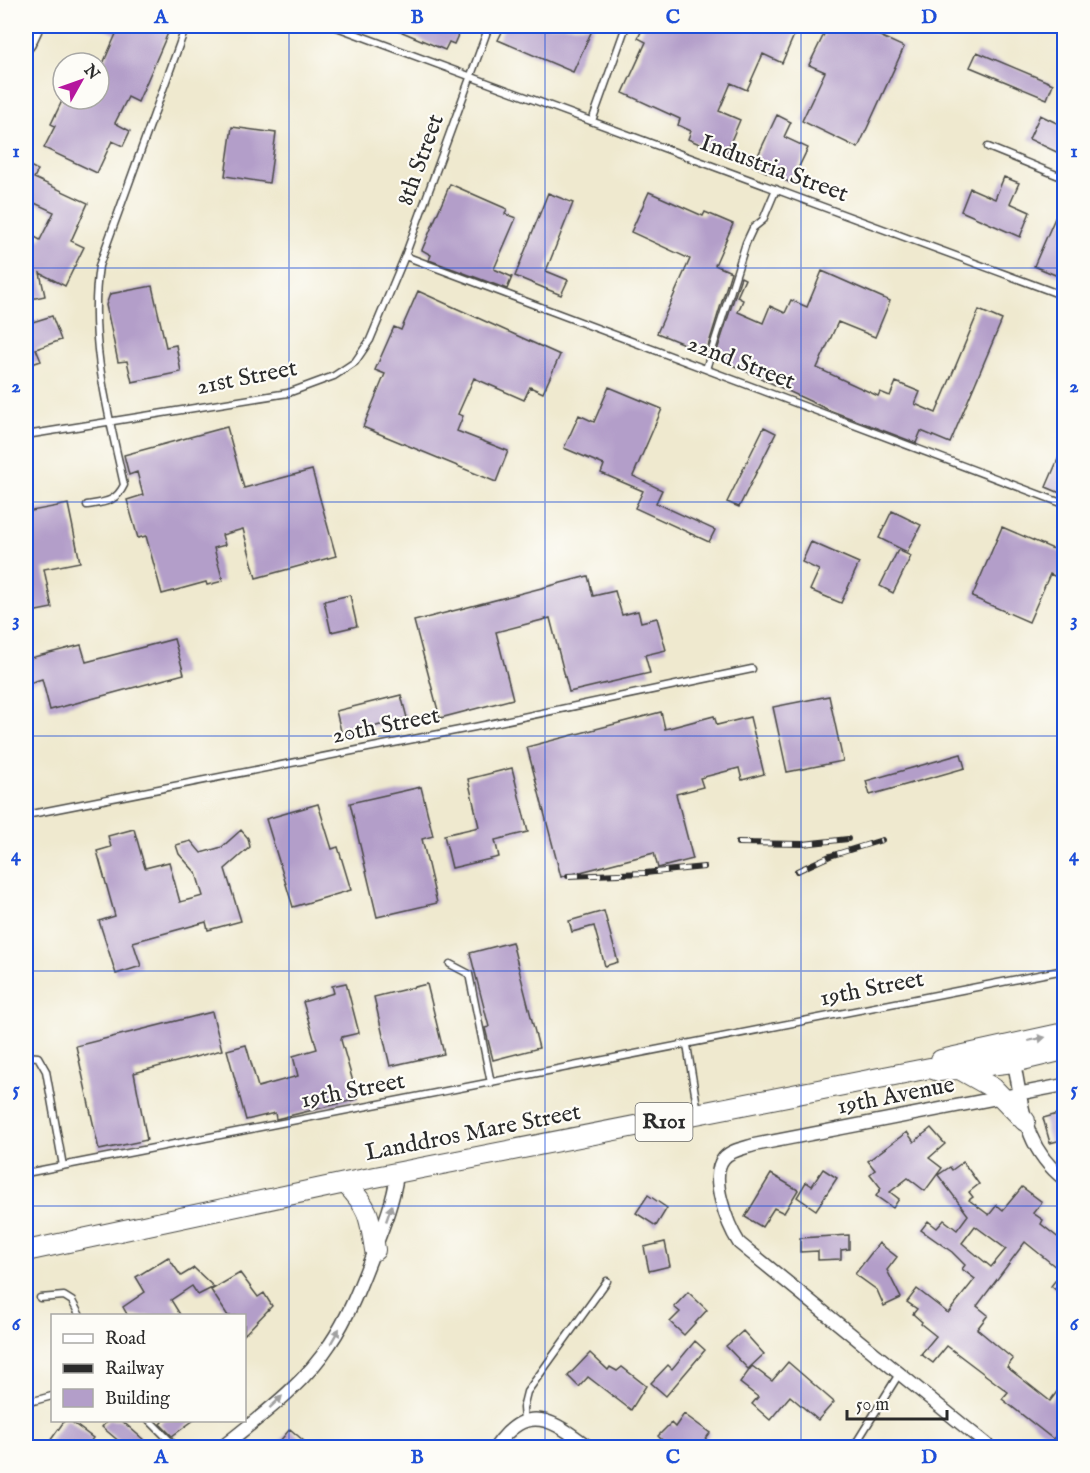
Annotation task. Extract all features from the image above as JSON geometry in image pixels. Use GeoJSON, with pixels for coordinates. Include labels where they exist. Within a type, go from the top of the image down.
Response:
{"type":"FeatureCollection","features":[{"type":"Feature","properties":{"kind":"main road"},"geometry":{"type":"LineString","coordinates":[[26,43],[34,26]]}},
{"type":"Feature","properties":{"kind":"main road","name":"Landdros Mare Street"},"geometry":{"type":"LineString","coordinates":[[26,1251],[345,1183],[397,1175],[930,1068],[939,1071],[959,1069],[1012,1053],[1065,1033]]}},
{"type":"Feature","properties":{"kind":"main road","name":"Landdros Mare Street"},"geometry":{"type":"LineString","coordinates":[[930,1068],[936,1061],[1065,1050]]}},
{"type":"Feature","properties":{"kind":"main road"},"geometry":{"type":"LineString","coordinates":[[959,1069],[1012,1095],[1025,1121]]}},
{"type":"Feature","properties":{"kind":"main road"},"geometry":{"type":"LineString","coordinates":[[345,1183],[361,1198],[370,1214],[375,1250]]}},
{"type":"Feature","properties":{"kind":"street"},"geometry":{"type":"LineString","coordinates":[[1012,1053],[1012,1095]]}},
{"type":"Feature","properties":{"kind":"street","name":"19th Avenue"},"geometry":{"type":"LineString","coordinates":[[899,1374],[739,1243],[729,1226],[723,1208],[720,1167],[724,1158],[736,1151],[1065,1085]]}},
{"type":"Feature","properties":{"kind":"street"},"geometry":{"type":"LineString","coordinates":[[1025,1121],[1032,1142],[1041,1158],[1065,1179]]}},
{"type":"Feature","properties":{"kind":"street"},"geometry":{"type":"LineString","coordinates":[[221,1448],[264,1414],[298,1382],[330,1345],[358,1292],[375,1250],[394,1199],[397,1175]]}},
{"type":"Feature","properties":{"kind":"street"},"geometry":{"type":"LineString","coordinates":[[899,1374],[991,1448]]}},
{"type":"Feature","properties":{"kind":"street"},"geometry":{"type":"LineString","coordinates":[[495,1448],[503,1436],[524,1420],[533,1418],[553,1422],[590,1448]]}},
{"type":"Feature","properties":{"kind":"lane"},"geometry":{"type":"LineString","coordinates":[[87,505],[112,501],[119,495],[124,484],[99,364],[95,295],[99,266],[186,26]]}},
{"type":"Feature","properties":{"kind":"lane","name":"Industria Street"},"geometry":{"type":"LineString","coordinates":[[334,26],[1065,296]]}},
{"type":"Feature","properties":{"kind":"lane","name":"8th Street"},"geometry":{"type":"LineString","coordinates":[[405,256],[489,26]]}},
{"type":"Feature","properties":{"kind":"lane"},"geometry":{"type":"LineString","coordinates":[[592,121],[626,26]]}},
{"type":"Feature","properties":{"kind":"lane"},"geometry":{"type":"LineString","coordinates":[[988,147],[1065,178]]}},
{"type":"Feature","properties":{"kind":"lane"},"geometry":{"type":"LineString","coordinates":[[706,369],[746,243],[753,228],[763,219],[776,189]]}},
{"type":"Feature","properties":{"kind":"lane","name":"21st Street"},"geometry":{"type":"LineString","coordinates":[[26,435],[288,393],[334,376],[364,352],[405,256]]}},
{"type":"Feature","properties":{"kind":"lane","name":"22nd Street"},"geometry":{"type":"LineString","coordinates":[[405,256],[1065,504]]}},
{"type":"Feature","properties":{"kind":"lane","name":"20th Street"},"geometry":{"type":"LineString","coordinates":[[26,815],[487,725],[752,669]]}},
{"type":"Feature","properties":{"kind":"lane"},"geometry":{"type":"LineString","coordinates":[[450,964],[468,974],[491,1083]]}},
{"type":"Feature","properties":{"kind":"lane","name":"19th Street"},"geometry":{"type":"LineString","coordinates":[[26,1173],[1065,970]]}},
{"type":"Feature","properties":{"kind":"lane"},"geometry":{"type":"LineString","coordinates":[[687,1044],[698,1115]]}},
{"type":"Feature","properties":{"kind":"lane"},"geometry":{"type":"LineString","coordinates":[[26,1056],[38,1057],[46,1071],[63,1166]]}},
{"type":"Feature","properties":{"kind":"lane"},"geometry":{"type":"LineString","coordinates":[[524,1420],[523,1408],[527,1392],[607,1281]]}},
{"type":"Feature","properties":{"kind":"lane"},"geometry":{"type":"LineString","coordinates":[[40,1298],[64,1296],[72,1301],[79,1314]]}},
{"type":"Feature","properties":{"kind":"lane"},"geometry":{"type":"LineString","coordinates":[[853,1448],[899,1374]]}},
{"type":"Feature","properties":{"kind":"lane"},"geometry":{"type":"LineString","coordinates":[[26,1403],[51,1396]]}},
{"type":"Feature","properties":{"kind":"lane"},"geometry":{"type":"LineString","coordinates":[[151,1422],[177,1448]]}},
{"type":"Feature","properties":{"kind":"building"},"geometry":{"type":"Polygon","coordinates":[[[95,26],[171,26],[138,102],[128,97],[115,123],[130,131],[123,146],[112,141],[97,173],[44,148],[55,126],[51,124],[57,111],[111,111],[111,51],[109,51],[116,34],[95,26]]]}},
{"type":"Feature","properties":{"kind":"building"},"geometry":{"type":"Polygon","coordinates":[[[388,26],[462,26],[454,44],[449,42],[445,50],[388,26]]]}},
{"type":"Feature","properties":{"kind":"building"},"geometry":{"type":"Polygon","coordinates":[[[505,26],[594,26],[573,72],[498,40],[505,26]]]}},
{"type":"Feature","properties":{"kind":"building"},"geometry":{"type":"Polygon","coordinates":[[[644,26],[798,26],[782,63],[763,54],[747,90],[731,83],[719,111],[740,120],[725,155],[688,139],[691,131],[678,125],[680,119],[623,93],[646,42],[638,38],[644,26]]]}},
{"type":"Feature","properties":{"kind":"building"},"geometry":{"type":"Polygon","coordinates":[[[828,26],[858,26],[904,47],[858,148],[802,121],[825,72],[809,65],[828,26]]]}},
{"type":"Feature","properties":{"kind":"building"},"geometry":{"type":"Polygon","coordinates":[[[977,52],[1053,84],[1047,99],[970,67],[977,52]]]}},
{"type":"Feature","properties":{"kind":"building"},"geometry":{"type":"Polygon","coordinates":[[[777,115],[791,122],[784,137],[808,148],[791,183],[753,166],[777,115]]]}},
{"type":"Feature","properties":{"kind":"building"},"geometry":{"type":"Polygon","coordinates":[[[1040,115],[1065,127],[1065,156],[1029,139],[1040,115]]]}},
{"type":"Feature","properties":{"kind":"building"},"geometry":{"type":"Polygon","coordinates":[[[232,127],[276,133],[269,183],[225,176],[232,127]]]}},
{"type":"Feature","properties":{"kind":"building"},"geometry":{"type":"Polygon","coordinates":[[[26,164],[38,170],[34,178],[88,203],[71,241],[84,247],[65,286],[40,273],[45,296],[26,300],[26,232],[40,240],[54,212],[26,199],[26,164]]]}},
{"type":"Feature","properties":{"kind":"building"},"geometry":{"type":"Polygon","coordinates":[[[1004,177],[1019,183],[1010,203],[1030,212],[1020,237],[961,211],[970,188],[995,199],[1004,177]]]}},
{"type":"Feature","properties":{"kind":"building"},"geometry":{"type":"Polygon","coordinates":[[[450,184],[507,209],[505,214],[516,218],[494,269],[512,277],[507,289],[429,260],[431,255],[422,250],[450,184]]]}},
{"type":"Feature","properties":{"kind":"building"},"geometry":{"type":"Polygon","coordinates":[[[649,192],[703,216],[705,212],[733,224],[715,265],[731,272],[706,353],[657,333],[690,259],[631,232],[649,192]]]}},
{"type":"Feature","properties":{"kind":"building"},"geometry":{"type":"Polygon","coordinates":[[[548,193],[573,203],[546,271],[568,280],[561,295],[515,276],[548,193]]]}},
{"type":"Feature","properties":{"kind":"building"},"geometry":{"type":"Polygon","coordinates":[[[1055,218],[1065,222],[1065,279],[1034,266],[1055,218]]]}},
{"type":"Feature","properties":{"kind":"building"},"geometry":{"type":"Polygon","coordinates":[[[822,271],[890,301],[875,337],[838,322],[817,368],[878,396],[880,392],[890,396],[896,382],[920,392],[915,404],[936,413],[979,310],[1002,320],[950,443],[921,431],[916,443],[829,410],[715,357],[741,277],[745,279],[737,297],[743,300],[738,312],[763,323],[770,306],[785,313],[791,300],[807,307],[822,271]]]}},
{"type":"Feature","properties":{"kind":"building"},"geometry":{"type":"Polygon","coordinates":[[[152,286],[166,347],[176,345],[181,372],[132,382],[127,361],[118,362],[106,305],[110,294],[152,286]]]}},
{"type":"Feature","properties":{"kind":"building"},"geometry":{"type":"Polygon","coordinates":[[[418,291],[560,355],[543,393],[530,387],[524,400],[474,378],[458,414],[463,416],[457,431],[508,451],[496,482],[363,427],[385,374],[375,370],[394,327],[401,330],[418,291]]]}},
{"type":"Feature","properties":{"kind":"building"},"geometry":{"type":"Polygon","coordinates":[[[52,316],[61,340],[36,349],[41,361],[26,366],[26,324],[52,316]]]}},
{"type":"Feature","properties":{"kind":"building"},"geometry":{"type":"Polygon","coordinates":[[[609,387],[662,409],[633,476],[662,490],[656,503],[715,530],[709,542],[635,508],[643,491],[601,473],[604,465],[564,448],[579,415],[594,422],[609,387]]]}},
{"type":"Feature","properties":{"kind":"building"},"geometry":{"type":"Polygon","coordinates":[[[227,427],[244,488],[312,470],[336,556],[256,578],[243,529],[222,535],[225,545],[214,548],[223,581],[207,585],[206,582],[162,594],[146,536],[138,538],[127,500],[143,495],[137,472],[129,475],[124,455],[227,427]]]}},
{"type":"Feature","properties":{"kind":"building"},"geometry":{"type":"Polygon","coordinates":[[[764,427],[776,433],[739,507],[727,502],[764,427]]]}},
{"type":"Feature","properties":{"kind":"building"},"geometry":{"type":"Polygon","coordinates":[[[1065,443],[1065,495],[1046,487],[1065,443]]]}},
{"type":"Feature","properties":{"kind":"building"},"geometry":{"type":"Polygon","coordinates":[[[68,504],[80,562],[44,569],[52,608],[26,613],[26,512],[68,504]]]}},
{"type":"Feature","properties":{"kind":"building"},"geometry":{"type":"Polygon","coordinates":[[[892,511],[921,525],[907,552],[879,538],[892,511]]]}},
{"type":"Feature","properties":{"kind":"building"},"geometry":{"type":"Polygon","coordinates":[[[1002,527],[1065,554],[1065,581],[1050,574],[1029,622],[972,597],[1002,527]]]}},
{"type":"Feature","properties":{"kind":"building"},"geometry":{"type":"Polygon","coordinates":[[[811,542],[859,563],[841,603],[810,590],[819,570],[802,562],[811,542]]]}},
{"type":"Feature","properties":{"kind":"building"},"geometry":{"type":"Polygon","coordinates":[[[898,550],[911,556],[893,593],[880,586],[898,550]]]}},
{"type":"Feature","properties":{"kind":"building"},"geometry":{"type":"Polygon","coordinates":[[[588,576],[593,596],[615,591],[622,615],[638,611],[641,622],[657,618],[666,650],[645,655],[650,673],[569,692],[550,618],[496,632],[513,699],[440,718],[414,621],[588,576]]]}},
{"type":"Feature","properties":{"kind":"building"},"geometry":{"type":"Polygon","coordinates":[[[350,595],[357,626],[331,632],[324,601],[350,595]]]}},
{"type":"Feature","properties":{"kind":"building"},"geometry":{"type":"Polygon","coordinates":[[[174,639],[184,674],[50,710],[42,679],[26,684],[26,659],[81,645],[86,662],[174,639]]]}},
{"type":"Feature","properties":{"kind":"building"},"geometry":{"type":"Polygon","coordinates":[[[401,695],[407,718],[342,735],[336,711],[401,695]]]}},
{"type":"Feature","properties":{"kind":"building"},"geometry":{"type":"Polygon","coordinates":[[[829,696],[843,761],[787,772],[773,707],[829,696]]]}},
{"type":"Feature","properties":{"kind":"building"},"geometry":{"type":"Polygon","coordinates":[[[661,712],[665,729],[714,716],[717,725],[750,717],[764,774],[742,780],[739,768],[700,778],[703,787],[676,794],[693,859],[658,868],[654,853],[561,877],[527,747],[661,712]]]}},
{"type":"Feature","properties":{"kind":"building"},"geometry":{"type":"Polygon","coordinates":[[[961,754],[965,768],[870,795],[866,781],[961,754]]]}},
{"type":"Feature","properties":{"kind":"building"},"geometry":{"type":"Polygon","coordinates":[[[512,768],[528,832],[495,840],[499,857],[452,868],[444,835],[479,827],[468,779],[512,768]]]}},
{"type":"Feature","properties":{"kind":"building"},"geometry":{"type":"Polygon","coordinates":[[[421,787],[433,836],[422,839],[437,903],[377,917],[350,803],[421,787]]]}},
{"type":"Feature","properties":{"kind":"building"},"geometry":{"type":"Polygon","coordinates":[[[318,804],[332,849],[338,847],[351,890],[293,907],[266,819],[318,804]]]}},
{"type":"Feature","properties":{"kind":"building"},"geometry":{"type":"Polygon","coordinates":[[[134,829],[145,868],[169,862],[180,902],[203,896],[196,873],[179,854],[176,845],[191,841],[201,853],[222,847],[241,830],[248,838],[250,847],[225,869],[241,921],[208,930],[206,922],[133,942],[141,966],[116,974],[99,921],[115,916],[97,851],[111,847],[108,836],[134,829]]]}},
{"type":"Feature","properties":{"kind":"building"},"geometry":{"type":"Polygon","coordinates":[[[604,911],[618,962],[605,966],[594,926],[572,932],[569,921],[604,911]]]}},
{"type":"Feature","properties":{"kind":"building"},"geometry":{"type":"Polygon","coordinates":[[[512,942],[539,1048],[493,1060],[485,1028],[489,1027],[470,953],[512,942]]]}},
{"type":"Feature","properties":{"kind":"building"},"geometry":{"type":"Polygon","coordinates":[[[346,983],[359,1033],[342,1037],[341,1040],[358,1099],[276,1119],[275,1113],[246,1120],[227,1050],[246,1045],[258,1087],[298,1076],[293,1056],[317,1049],[303,1002],[334,993],[332,986],[346,983]]]}},
{"type":"Feature","properties":{"kind":"building"},"geometry":{"type":"Polygon","coordinates":[[[427,984],[444,1054],[390,1066],[374,997],[427,984]]]}},
{"type":"Feature","properties":{"kind":"building"},"geometry":{"type":"Polygon","coordinates":[[[212,1012],[222,1050],[134,1073],[147,1140],[99,1150],[76,1046],[212,1012]]]}},
{"type":"Feature","properties":{"kind":"building"},"geometry":{"type":"Polygon","coordinates":[[[1065,1112],[1065,1139],[1050,1143],[1043,1118],[1065,1112]]]}},
{"type":"Feature","properties":{"kind":"building"},"geometry":{"type":"Polygon","coordinates":[[[931,1128],[945,1144],[929,1158],[942,1168],[925,1191],[908,1178],[890,1192],[899,1199],[893,1208],[876,1196],[881,1188],[870,1174],[875,1170],[868,1161],[907,1132],[914,1142],[931,1128]]]}},
{"type":"Feature","properties":{"kind":"building"},"geometry":{"type":"Polygon","coordinates":[[[963,1162],[979,1184],[969,1192],[973,1197],[969,1200],[989,1215],[997,1205],[1003,1210],[1022,1187],[1042,1202],[1033,1213],[1043,1220],[1041,1224],[1065,1243],[1065,1297],[1051,1286],[1062,1272],[1025,1242],[977,1306],[988,1315],[977,1329],[1013,1359],[1007,1367],[1050,1401],[1065,1381],[1065,1425],[1053,1439],[1002,1399],[1008,1392],[947,1346],[933,1363],[921,1354],[936,1336],[921,1324],[922,1322],[913,1314],[917,1309],[907,1302],[917,1289],[948,1313],[975,1279],[962,1269],[965,1265],[952,1252],[921,1230],[928,1221],[937,1228],[944,1220],[957,1230],[968,1215],[938,1175],[950,1167],[952,1170],[963,1162]],[[975,1226],[962,1243],[991,1267],[1006,1249],[975,1226]]]}},
{"type":"Feature","properties":{"kind":"building"},"geometry":{"type":"Polygon","coordinates":[[[823,1169],[837,1178],[816,1210],[797,1197],[806,1182],[812,1186],[823,1169]]]}},
{"type":"Feature","properties":{"kind":"building"},"geometry":{"type":"Polygon","coordinates":[[[771,1174],[798,1190],[784,1213],[774,1208],[762,1227],[745,1217],[771,1174]]]}},
{"type":"Feature","properties":{"kind":"building"},"geometry":{"type":"Polygon","coordinates":[[[648,1195],[667,1208],[656,1226],[636,1213],[648,1195]]]}},
{"type":"Feature","properties":{"kind":"building"},"geometry":{"type":"Polygon","coordinates":[[[849,1235],[849,1249],[841,1250],[841,1259],[818,1260],[818,1251],[800,1252],[800,1238],[849,1235]]]}},
{"type":"Feature","properties":{"kind":"building"},"geometry":{"type":"Polygon","coordinates":[[[665,1242],[670,1266],[649,1271],[644,1247],[665,1242]]]}},
{"type":"Feature","properties":{"kind":"building"},"geometry":{"type":"Polygon","coordinates":[[[879,1243],[897,1257],[887,1270],[901,1298],[884,1306],[877,1290],[855,1274],[879,1243]]]}},
{"type":"Feature","properties":{"kind":"building"},"geometry":{"type":"Polygon","coordinates":[[[168,1257],[181,1276],[194,1268],[214,1287],[198,1295],[192,1286],[171,1300],[180,1314],[127,1314],[123,1307],[145,1292],[136,1277],[168,1257]]]}},
{"type":"Feature","properties":{"kind":"building"},"geometry":{"type":"Polygon","coordinates":[[[240,1273],[258,1297],[264,1293],[272,1306],[246,1333],[246,1314],[227,1314],[211,1290],[240,1273]]]}},
{"type":"Feature","properties":{"kind":"building"},"geometry":{"type":"Polygon","coordinates":[[[688,1292],[707,1310],[684,1335],[670,1322],[680,1312],[674,1307],[688,1292]]]}},
{"type":"Feature","properties":{"kind":"building"},"geometry":{"type":"Polygon","coordinates":[[[743,1331],[764,1354],[748,1369],[726,1346],[743,1331]]]}},
{"type":"Feature","properties":{"kind":"building"},"geometry":{"type":"Polygon","coordinates":[[[695,1341],[705,1350],[666,1396],[651,1383],[668,1365],[672,1369],[695,1341]]]}},
{"type":"Feature","properties":{"kind":"building"},"geometry":{"type":"Polygon","coordinates":[[[590,1353],[608,1370],[610,1367],[617,1371],[622,1367],[646,1386],[631,1410],[588,1377],[579,1387],[568,1376],[590,1353]]]}},
{"type":"Feature","properties":{"kind":"building"},"geometry":{"type":"Polygon","coordinates":[[[788,1362],[834,1402],[818,1420],[790,1396],[770,1420],[752,1404],[758,1397],[740,1383],[752,1366],[772,1381],[788,1362]]]}},
{"type":"Feature","properties":{"kind":"building"},"geometry":{"type":"Polygon","coordinates":[[[684,1414],[710,1433],[699,1448],[670,1448],[658,1436],[671,1423],[675,1427],[684,1414]]]}},
{"type":"Feature","properties":{"kind":"building"},"geometry":{"type":"Polygon","coordinates":[[[64,1422],[72,1422],[93,1438],[86,1448],[45,1448],[64,1422]]]}},
{"type":"Feature","properties":{"kind":"building"},"geometry":{"type":"Polygon","coordinates":[[[106,1422],[123,1422],[153,1448],[127,1448],[102,1427],[106,1422]]]}},
{"type":"Feature","properties":{"kind":"building"},"geometry":{"type":"Polygon","coordinates":[[[162,1422],[191,1422],[172,1436],[160,1424],[162,1422]]]}},
{"type":"Feature","properties":{"kind":"building"},"geometry":{"type":"Polygon","coordinates":[[[290,1429],[312,1448],[274,1448],[290,1429]]]}},
{"type":"Feature","properties":{"kind":"railway"},"geometry":{"type":"LineString","coordinates":[[738,843],[803,844],[848,839]]}},
{"type":"Feature","properties":{"kind":"railway"},"geometry":{"type":"LineString","coordinates":[[797,871],[830,856],[882,840]]}},
{"type":"Feature","properties":{"kind":"railway"},"geometry":{"type":"LineString","coordinates":[[568,876],[645,873],[704,867]]}}]}
